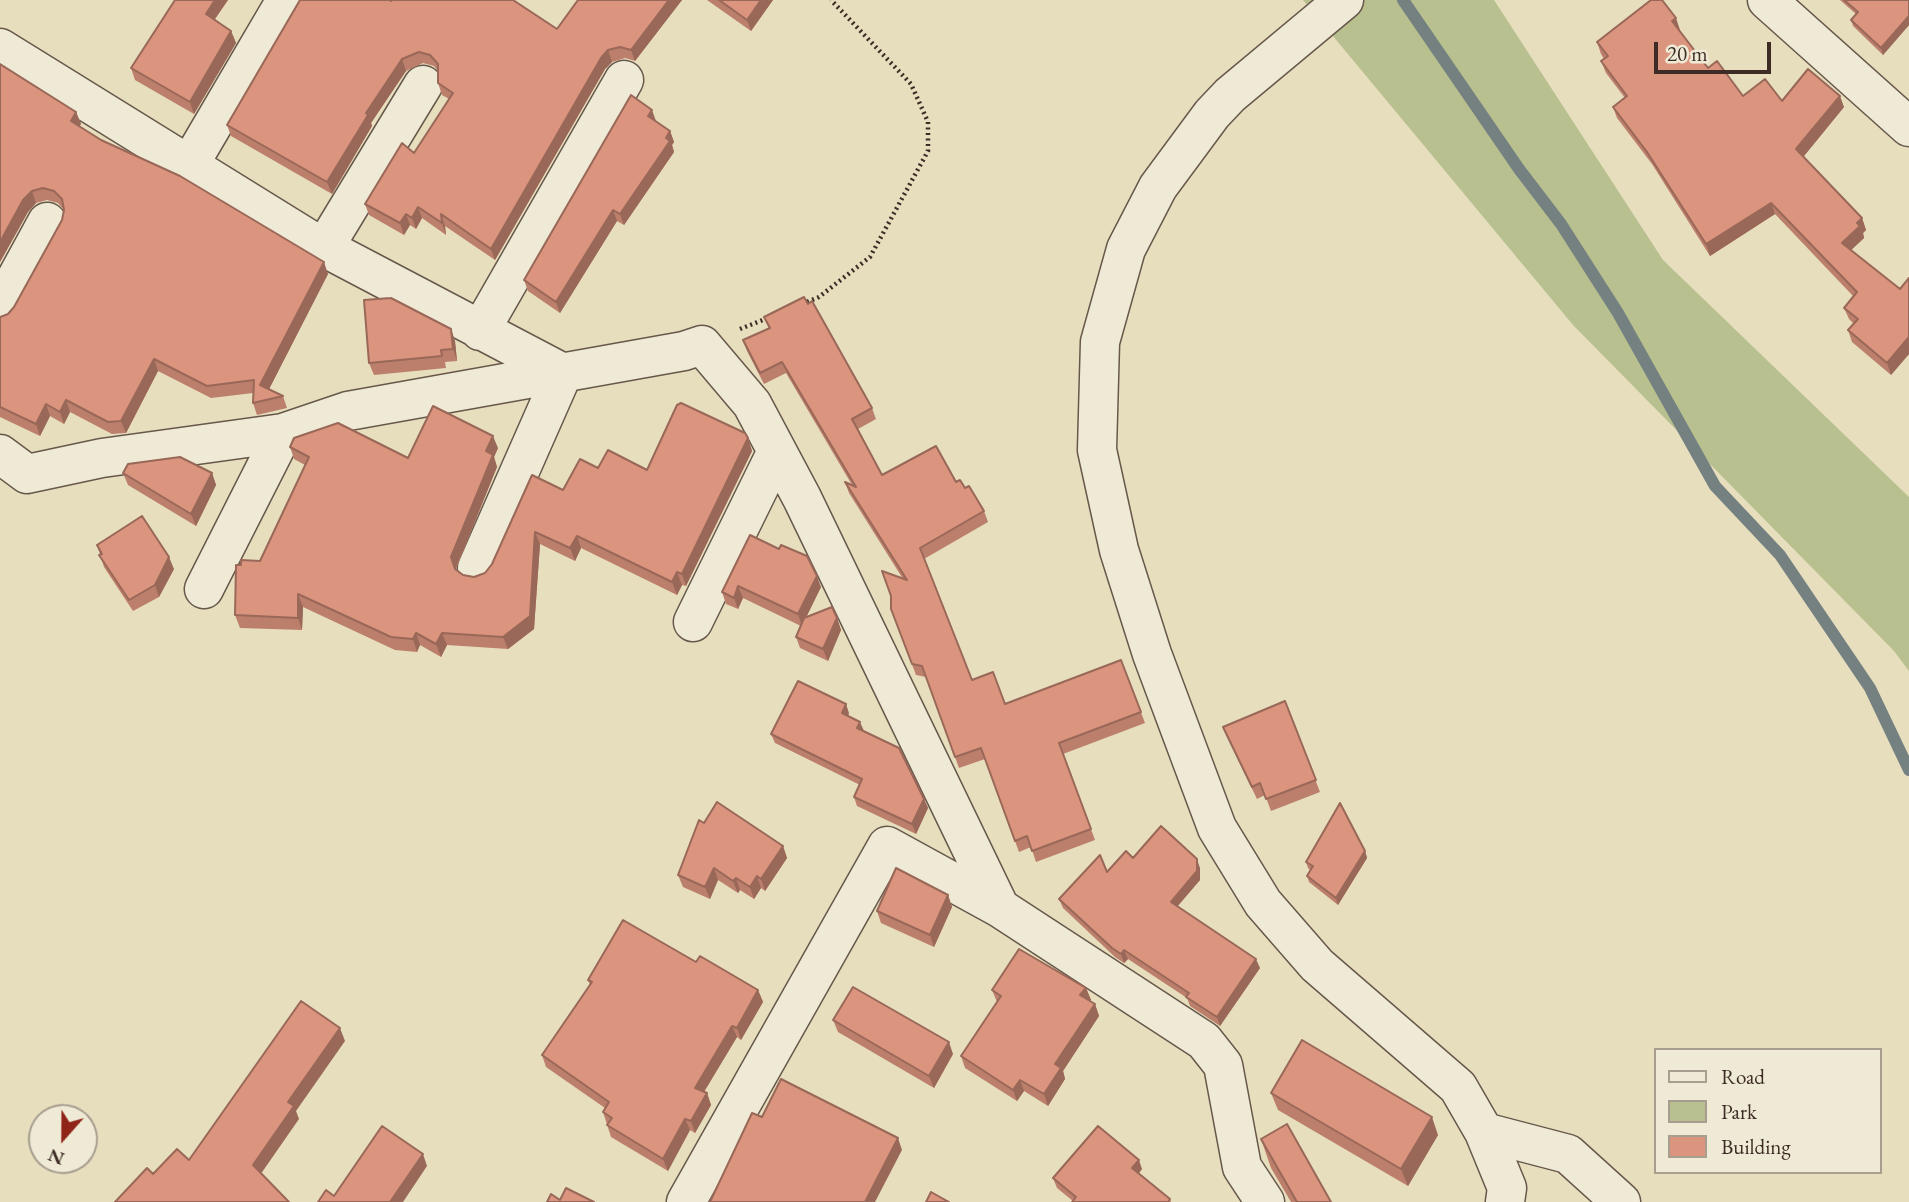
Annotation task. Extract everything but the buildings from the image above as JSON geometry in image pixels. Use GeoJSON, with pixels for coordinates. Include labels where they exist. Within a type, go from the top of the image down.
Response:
{"type":"FeatureCollection","features":[{"type":"Feature","properties":{"kind":"street"},"geometry":{"type":"LineString","coordinates":[[188,167],[286,0]]}},
{"type":"Feature","properties":{"kind":"street"},"geometry":{"type":"LineString","coordinates":[[1343,0],[1230,95],[1212,114],[1158,187],[1126,249],[1100,342],[1097,450],[1119,550],[1156,667],[1217,828],[1263,903],[1317,965],[1458,1087],[1485,1132],[1507,1188],[1505,1202]]}},
{"type":"Feature","properties":{"kind":"street"},"geometry":{"type":"LineString","coordinates":[[1766,0],[1909,127]]}},
{"type":"Feature","properties":{"kind":"street"},"geometry":{"type":"LineString","coordinates":[[0,48],[188,167],[324,248],[563,373]]}},
{"type":"Feature","properties":{"kind":"street"},"geometry":{"type":"LineString","coordinates":[[480,331],[624,80]]}},
{"type":"Feature","properties":{"kind":"street"},"geometry":{"type":"LineString","coordinates":[[324,248],[423,85]]}},
{"type":"Feature","properties":{"kind":"street"},"geometry":{"type":"LineString","coordinates":[[0,308],[47,222]]}},
{"type":"Feature","properties":{"kind":"street"},"geometry":{"type":"LineString","coordinates":[[0,454],[27,474],[102,458],[283,433],[348,411],[702,345],[752,404],[777,451],[1000,908]]}},
{"type":"Feature","properties":{"kind":"street"},"geometry":{"type":"LineString","coordinates":[[477,568],[563,373]]}},
{"type":"Feature","properties":{"kind":"street"},"geometry":{"type":"LineString","coordinates":[[204,589],[283,433]]}},
{"type":"Feature","properties":{"kind":"street"},"geometry":{"type":"LineString","coordinates":[[692,622],[777,451]]}},
{"type":"Feature","properties":{"kind":"street"},"geometry":{"type":"LineString","coordinates":[[686,1202],[887,846],[1000,908],[1204,1041],[1223,1065],[1242,1167],[1265,1202]]}},
{"type":"Feature","properties":{"kind":"street"},"geometry":{"type":"LineString","coordinates":[[1485,1132],[1568,1154],[1621,1202]]}},
{"type":"Feature","properties":{"kind":"path"},"geometry":{"type":"LineString","coordinates":[[796,307],[819,297],[870,257],[928,151],[929,122],[911,84],[831,0]]}},
{"type":"Feature","properties":{"kind":"path"},"geometry":{"type":"LineString","coordinates":[[702,345],[772,316]]}},
{"type":"Feature","properties":{"kind":"green space"},"geometry":{"type":"Polygon","coordinates":[[[1303,0],[1494,0],[1663,260],[1909,497],[1909,671],[1894,651],[1573,325],[1303,0]]]}},
{"type":"Feature","properties":{"kind":"waterway"},"geometry":{"type":"LineString","coordinates":[[1403,0],[1519,169],[1561,224],[1618,313],[1715,486],[1780,555],[1870,688],[1909,770]]}}]}
